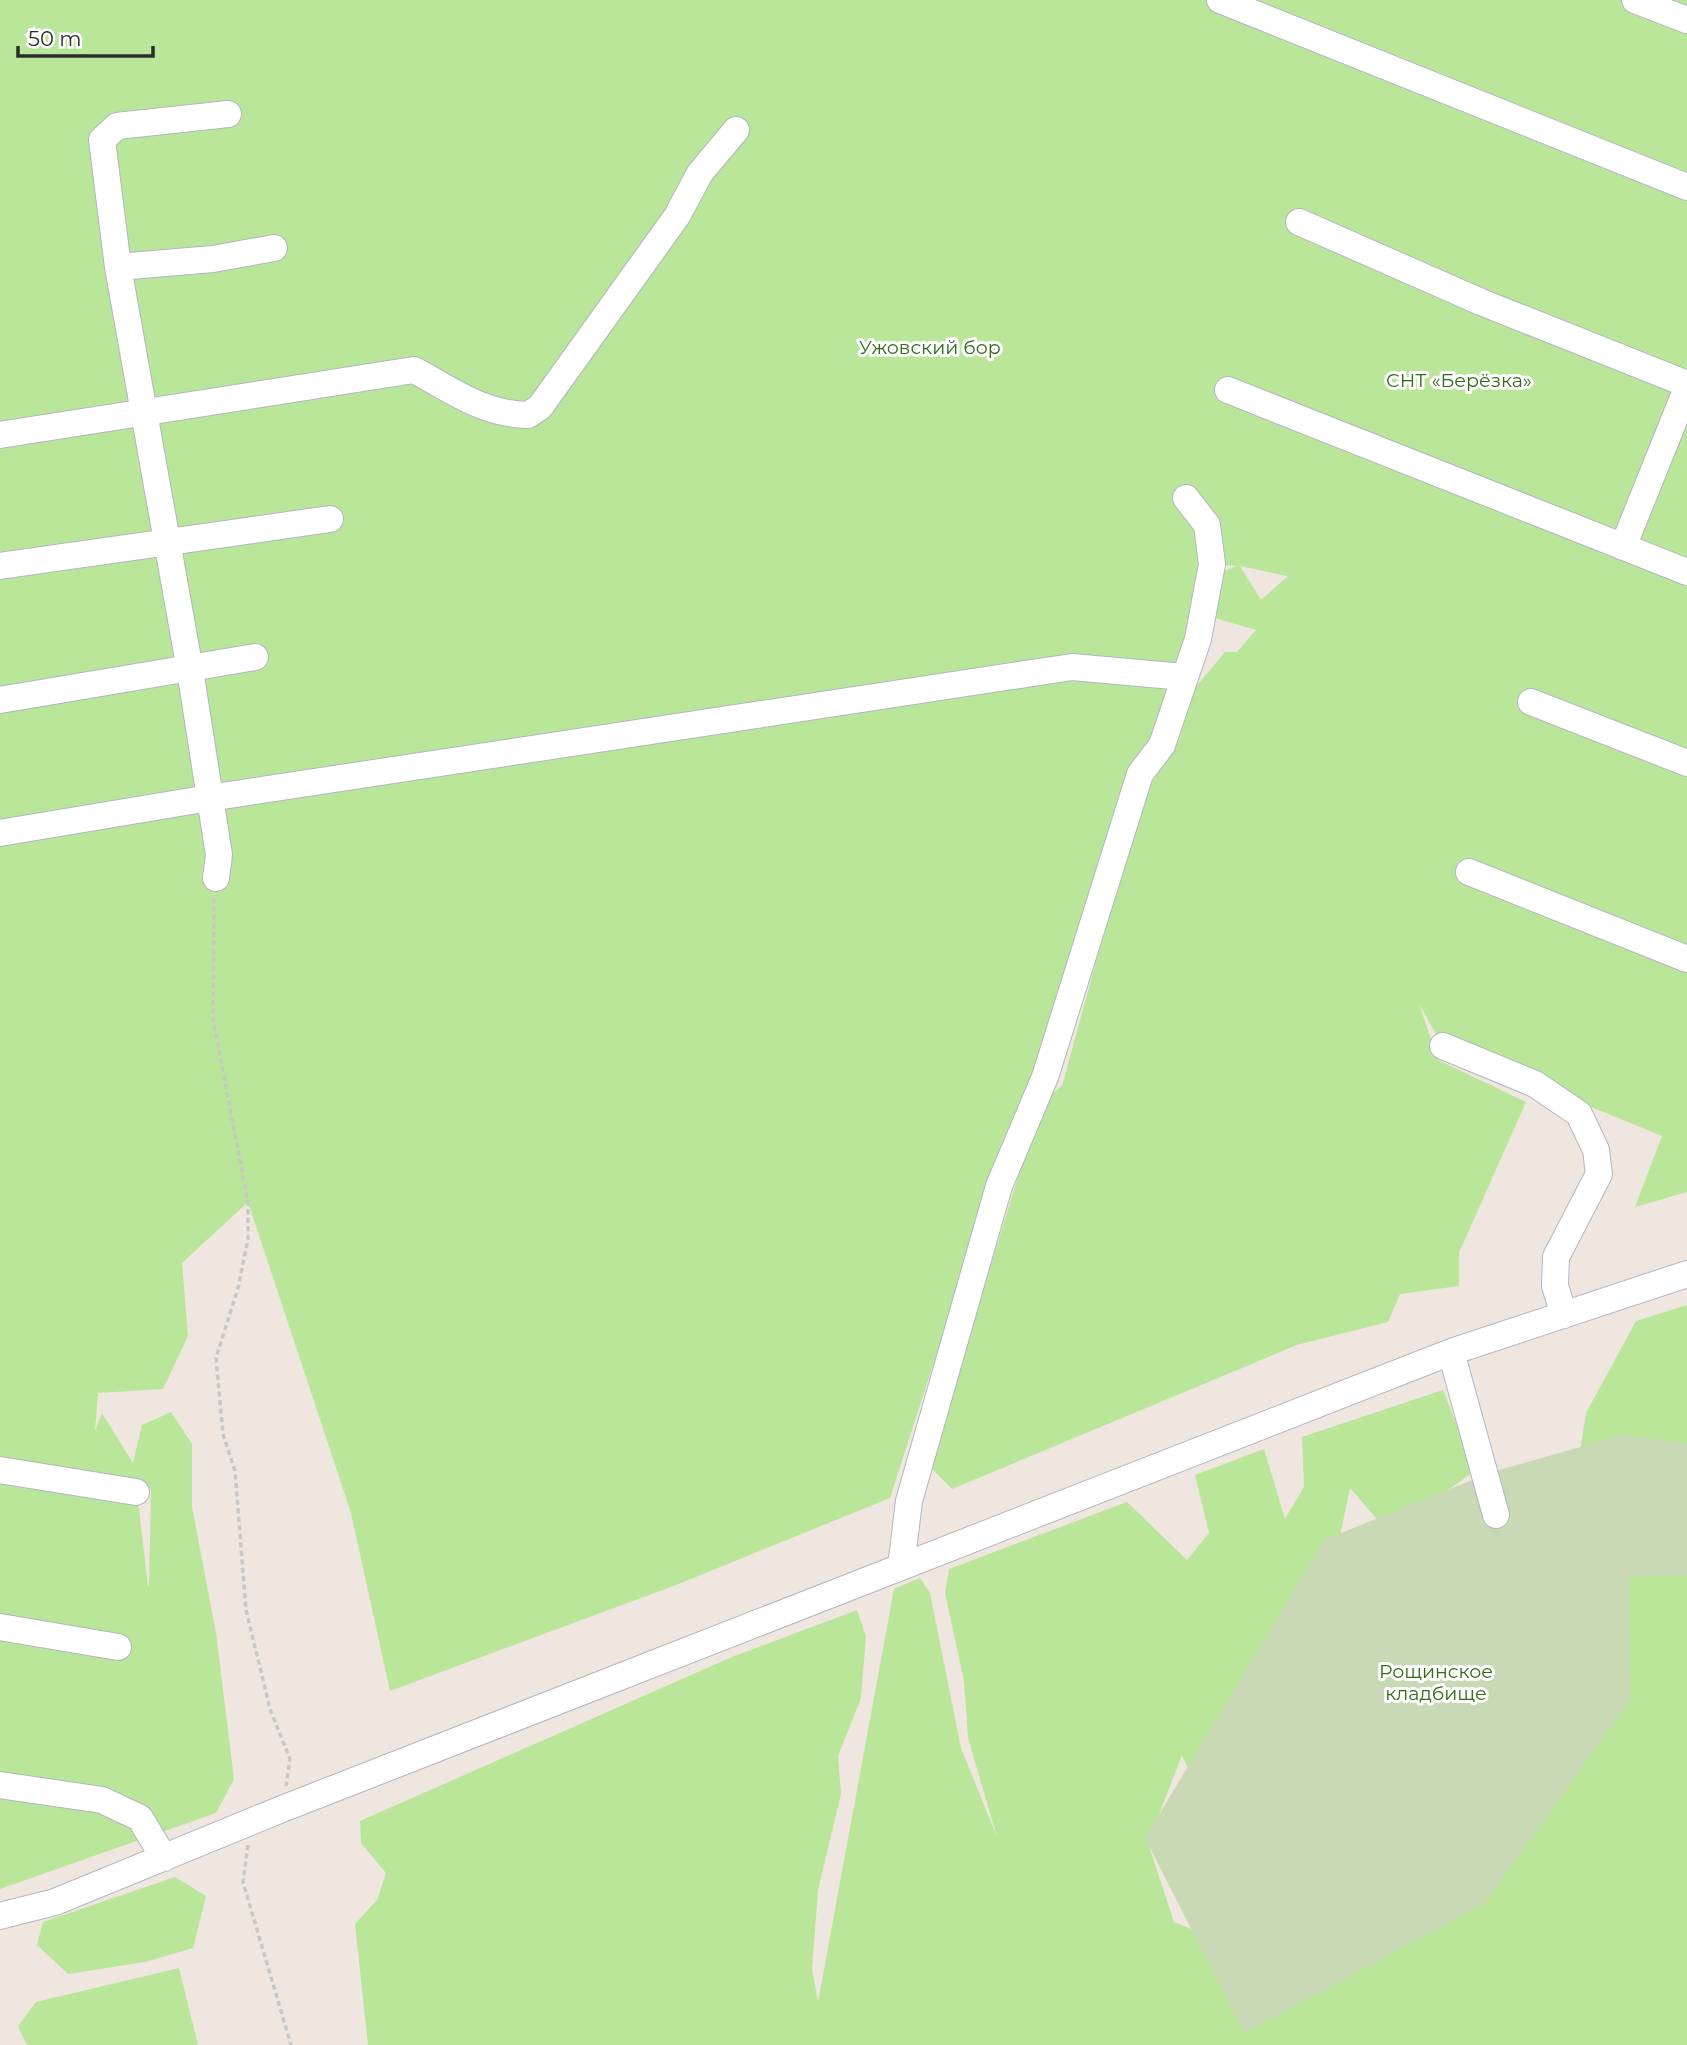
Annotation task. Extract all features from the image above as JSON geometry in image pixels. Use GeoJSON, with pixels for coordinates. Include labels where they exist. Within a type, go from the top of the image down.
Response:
{"type":"FeatureCollection","features":[{"type":"Feature","properties":{"kind":"street"},"geometry":{"type":"LineString","coordinates":[[1220,0],[1687,187]]}},
{"type":"Feature","properties":{"kind":"street"},"geometry":{"type":"LineString","coordinates":[[1635,0],[1687,20]]}},
{"type":"Feature","properties":{"kind":"street"},"geometry":{"type":"LineString","coordinates":[[216,878],[219,855],[190,670],[118,267],[102,140],[117,126],[228,114]]}},
{"type":"Feature","properties":{"kind":"street"},"geometry":{"type":"LineString","coordinates":[[0,435],[414,370],[443,389],[488,408],[528,415],[540,407],[677,216],[700,173],[736,130]]}},
{"type":"Feature","properties":{"kind":"street"},"geometry":{"type":"LineString","coordinates":[[1299,222],[1481,302],[1687,386],[1623,547]]}},
{"type":"Feature","properties":{"kind":"street"},"geometry":{"type":"LineString","coordinates":[[118,267],[213,259],[274,248]]}},
{"type":"Feature","properties":{"kind":"street"},"geometry":{"type":"LineString","coordinates":[[1228,390],[1687,572]]}},
{"type":"Feature","properties":{"kind":"street"},"geometry":{"type":"LineString","coordinates":[[901,1567],[909,1501],[999,1186],[1045,1077],[1140,774],[1162,745],[1198,639],[1212,564],[1207,525],[1186,498]]}},
{"type":"Feature","properties":{"kind":"street"},"geometry":{"type":"LineString","coordinates":[[0,566],[330,519]]}},
{"type":"Feature","properties":{"kind":"street"},"geometry":{"type":"LineString","coordinates":[[0,700],[255,657]]}},
{"type":"Feature","properties":{"kind":"street"},"geometry":{"type":"LineString","coordinates":[[0,833],[209,798],[1072,667],[1184,677]]}},
{"type":"Feature","properties":{"kind":"street"},"geometry":{"type":"LineString","coordinates":[[1531,702],[1687,763]]}},
{"type":"Feature","properties":{"kind":"street"},"geometry":{"type":"LineString","coordinates":[[1469,872],[1687,959]]}},
{"type":"Feature","properties":{"kind":"street"},"geometry":{"type":"LineString","coordinates":[[1443,1045],[1535,1084],[1579,1114],[1596,1150],[1599,1174],[1556,1257],[1555,1286],[1563,1315]]}},
{"type":"Feature","properties":{"kind":"street"},"geometry":{"type":"LineString","coordinates":[[0,1916],[55,1902],[282,1809],[1451,1352],[1687,1274]]}},
{"type":"Feature","properties":{"kind":"street"},"geometry":{"type":"LineString","coordinates":[[1451,1352],[1496,1515]]}},
{"type":"Feature","properties":{"kind":"street"},"geometry":{"type":"LineString","coordinates":[[0,1470],[136,1492]]}},
{"type":"Feature","properties":{"kind":"street"},"geometry":{"type":"LineString","coordinates":[[0,1627],[118,1647]]}},
{"type":"Feature","properties":{"kind":"street"},"geometry":{"type":"LineString","coordinates":[[0,1786],[102,1800],[139,1818],[164,1858]]}},
{"type":"Feature","properties":{"kind":"path"},"geometry":{"type":"LineString","coordinates":[[216,878],[212,931],[213,1019],[248,1202],[248,1239],[239,1288],[216,1358],[223,1434],[235,1472],[246,1610],[270,1709],[290,1759],[282,1809]]}},
{"type":"Feature","properties":{"kind":"path"},"geometry":{"type":"LineString","coordinates":[[250,1822],[243,1882],[291,2045]]}},
{"type":"Feature","properties":{"kind":"green space"},"geometry":{"type":"Polygon","coordinates":[[[0,0],[1687,0],[1687,1192],[1635,1207],[1662,1136],[1443,1046],[1419,1004],[1438,1060],[1526,1102],[1459,1253],[1459,1286],[1400,1294],[1388,1322],[1297,1345],[952,1489],[929,1466],[1041,1102],[1062,1086],[1140,801],[1179,740],[1195,688],[1225,652],[1237,652],[1256,630],[1215,618],[1221,572],[1237,566],[1212,564],[1037,1079],[997,1167],[890,1498],[676,1585],[390,1691],[351,1513],[248,1202],[182,1263],[188,1336],[163,1389],[98,1393],[95,1431],[102,1413],[133,1463],[142,1425],[171,1412],[192,1444],[192,1507],[216,1633],[234,1779],[216,1813],[0,1889],[0,0]],[[1240,566],[1261,600],[1287,577],[1287,576],[1240,566]],[[136,1484],[148,1586],[149,1586],[151,1489],[136,1484]]]}},
{"type":"Feature","properties":{"kind":"green space"},"geometry":{"type":"Polygon","coordinates":[[[1687,1305],[1687,1454],[1576,1478],[1586,1413],[1636,1321],[1687,1305]]]}},
{"type":"Feature","properties":{"kind":"green space"},"geometry":{"type":"Polygon","coordinates":[[[1443,1390],[1475,1471],[1388,1532],[1350,1488],[1335,1560],[1196,1787],[1182,1755],[1148,1843],[1174,1922],[1196,1931],[1626,1559],[1687,1564],[1687,2045],[368,2045],[355,1924],[377,1900],[386,1873],[361,1843],[360,1821],[732,1657],[857,1610],[866,1636],[861,1698],[838,1756],[841,1794],[818,1890],[812,1969],[818,2002],[894,1589],[920,1578],[930,1593],[961,1748],[997,1837],[968,1738],[964,1681],[945,1593],[949,1569],[1127,1502],[1187,1560],[1209,1533],[1195,1475],[1264,1449],[1285,1519],[1304,1487],[1302,1437],[1443,1390]]]}},
{"type":"Feature","properties":{"kind":"green space","name":"Рощинское кладбище"},"geometry":{"type":"Polygon","coordinates":[[[1623,1435],[1687,1443],[1687,1575],[1629,1576],[1630,1700],[1485,1903],[1244,2033],[1145,1838],[1324,1540],[1492,1472],[1623,1435]]]}},
{"type":"Feature","properties":{"kind":"green space"},"geometry":{"type":"Polygon","coordinates":[[[175,1877],[206,1896],[193,1948],[145,1962],[68,1974],[37,1945],[43,1922],[175,1877]]]}},
{"type":"Feature","properties":{"kind":"green space"},"geometry":{"type":"Polygon","coordinates":[[[179,1968],[198,2045],[27,2045],[18,2026],[36,2002],[179,1968]]]}},
{"type":"Feature","properties":{"kind":"park label","name":"Ужовский бор"},"geometry":{"type":"Point","coordinates":[930,347]}},
{"type":"Feature","properties":{"kind":"park label","name":"СНТ «Берёзка»"},"geometry":{"type":"Point","coordinates":[1459,380]}}]}
